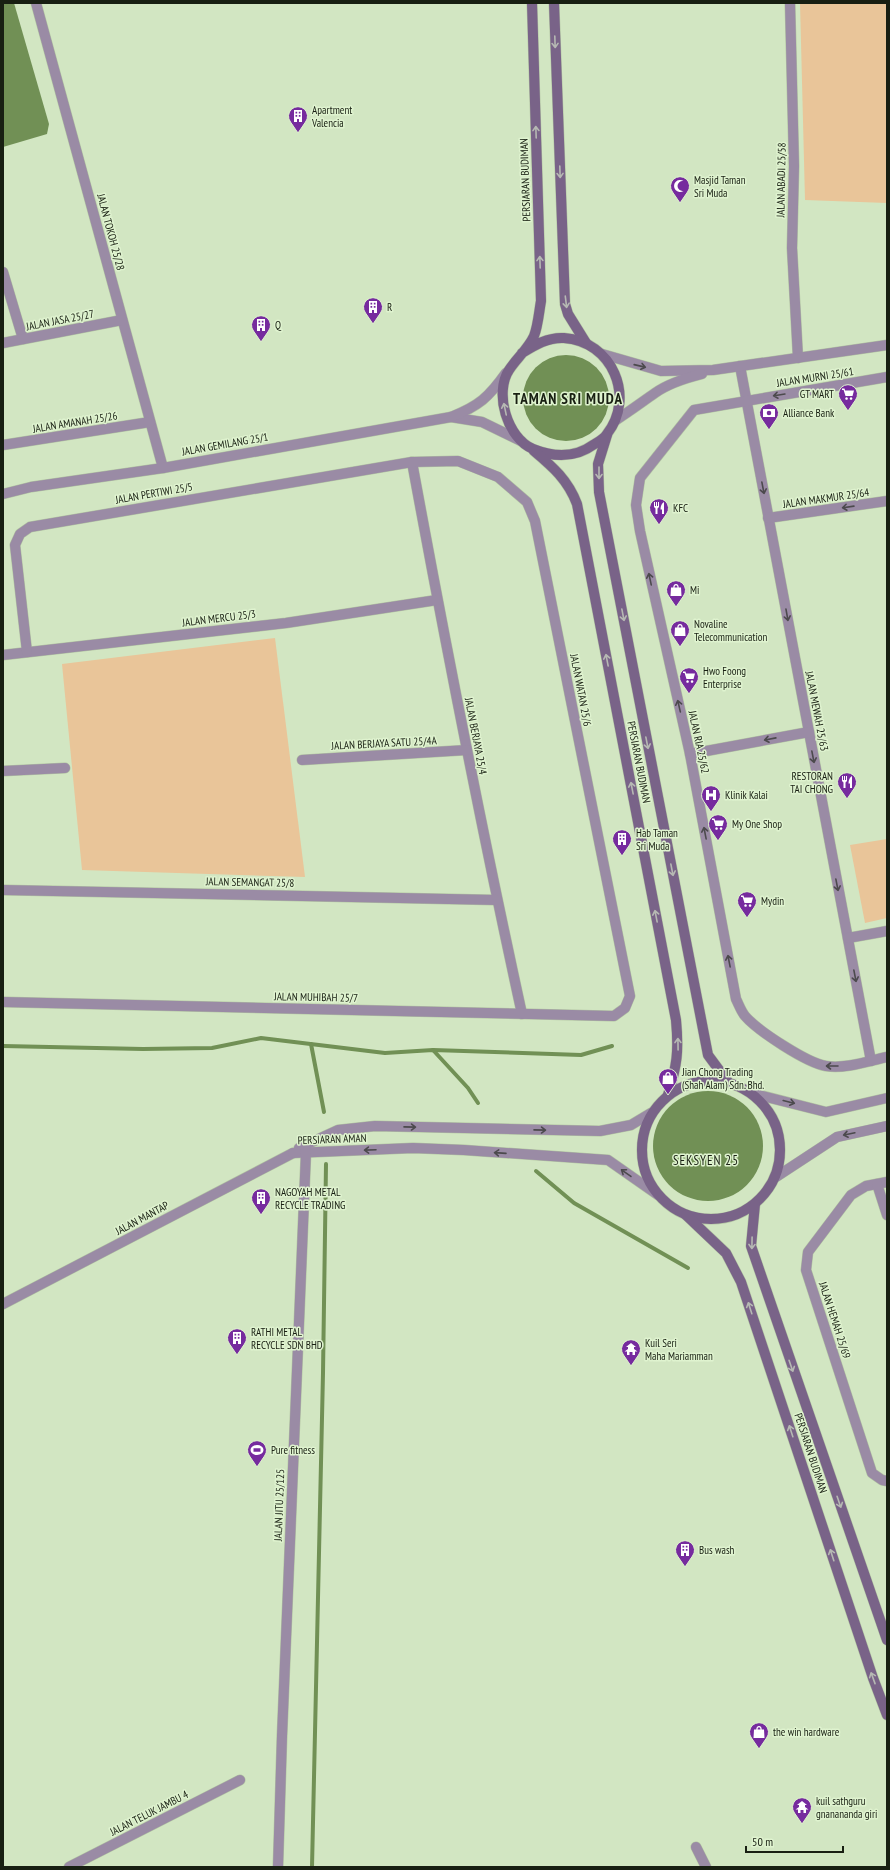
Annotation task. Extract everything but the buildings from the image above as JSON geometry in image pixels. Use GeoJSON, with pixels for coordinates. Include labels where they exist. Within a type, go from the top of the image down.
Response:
{"type":"FeatureCollection","features":[{"type":"Feature","properties":{"kind":"main road","name":"PERSIARAN BUDIMAN"},"geometry":{"type":"LineString","coordinates":[[522,353],[534,337],[541,301],[532,3]]}},
{"type":"Feature","properties":{"kind":"main road"},"geometry":{"type":"LineString","coordinates":[[554,3],[565,304],[568,314],[586,343]]}},
{"type":"Feature","properties":{"kind":"main road"},"geometry":{"type":"LineString","coordinates":[[564,338],[586,343],[602,354],[616,373],[621,396],[616,420],[607,435],[585,451],[558,456],[532,448],[523,442],[507,422],[502,397],[508,372],[522,353],[542,341],[564,338]]}},
{"type":"Feature","properties":{"kind":"main road","name":"PERSIARAN BUDIMAN"},"geometry":{"type":"LineString","coordinates":[[607,435],[598,464],[599,492],[708,1054],[728,1082]]}},
{"type":"Feature","properties":{"kind":"main road","name":"PERSIARAN BUDIMAN"},"geometry":{"type":"LineString","coordinates":[[532,448],[553,467],[572,489],[577,504],[676,1020],[678,1045],[676,1066],[668,1095]]}},
{"type":"Feature","properties":{"kind":"main road"},"geometry":{"type":"LineString","coordinates":[[707,1080],[728,1082],[751,1092],[768,1109],[778,1130],[781,1154],[776,1177],[767,1192],[755,1204],[740,1213],[722,1218],[704,1219],[686,1215],[670,1206],[658,1195],[646,1176],[641,1155],[643,1134],[652,1113],[668,1095],[686,1085],[693,1083],[707,1080]]}},
{"type":"Feature","properties":{"kind":"main road","name":"PERSIARAN BUDIMAN"},"geometry":{"type":"LineString","coordinates":[[755,1204],[751,1246],[887,1640]]}},
{"type":"Feature","properties":{"kind":"main road","name":"PERSIARAN BUDIMAN"},"geometry":{"type":"LineString","coordinates":[[686,1215],[726,1253],[742,1282],[887,1715]]}},
{"type":"Feature","properties":{"kind":"street","name":"JALAN TOKOH 25/28"},"geometry":{"type":"LineString","coordinates":[[36,3],[163,468]]}},
{"type":"Feature","properties":{"kind":"street","name":"JALAN ABADI 25/58"},"geometry":{"type":"LineString","coordinates":[[790,3],[794,166],[792,248],[798,358]]}},
{"type":"Feature","properties":{"kind":"street"},"geometry":{"type":"LineString","coordinates":[[3,272],[23,339]]}},
{"type":"Feature","properties":{"kind":"street","name":"JALAN JASA 25/27"},"geometry":{"type":"LineString","coordinates":[[3,343],[122,320]]}},
{"type":"Feature","properties":{"kind":"street"},"geometry":{"type":"LineString","coordinates":[[602,354],[661,371],[713,370],[887,345]]}},
{"type":"Feature","properties":{"kind":"street","name":"JALAN MEWAH 25/63"},"geometry":{"type":"LineString","coordinates":[[740,366],[871,1061]]}},
{"type":"Feature","properties":{"kind":"street"},"geometry":{"type":"LineString","coordinates":[[616,420],[637,407],[656,392],[679,381],[713,370]]}},
{"type":"Feature","properties":{"kind":"street","name":"JALAN GEMILANG 25/1"},"geometry":{"type":"LineString","coordinates":[[3,494],[31,487],[163,468],[451,417],[471,409],[492,393],[508,372]]}},
{"type":"Feature","properties":{"kind":"street","name":"JALAN MURNI 25/61"},"geometry":{"type":"LineString","coordinates":[[746,400],[887,377]]}},
{"type":"Feature","properties":{"kind":"street","name":"JALAN RIA 25/62"},"geometry":{"type":"LineString","coordinates":[[746,400],[694,410],[640,478],[636,505],[640,531],[690,754],[736,999],[745,1016],[770,1036],[814,1062],[826,1066],[849,1065],[887,1058]]}},
{"type":"Feature","properties":{"kind":"street","name":"JALAN GEMILANG 25/1"},"geometry":{"type":"LineString","coordinates":[[451,417],[482,422],[523,442]]}},
{"type":"Feature","properties":{"kind":"street","name":"JALAN AMANAH 25/26"},"geometry":{"type":"LineString","coordinates":[[3,445],[150,422]]}},
{"type":"Feature","properties":{"kind":"street","name":"JALAN WATAN 25/6"},"geometry":{"type":"LineString","coordinates":[[412,462],[458,461],[498,477],[527,502],[535,521],[630,996],[625,1008]]}},
{"type":"Feature","properties":{"kind":"street","name":"JALAN BERJAYA 25/4"},"geometry":{"type":"LineString","coordinates":[[412,462],[437,600],[497,900],[522,1014]]}},
{"type":"Feature","properties":{"kind":"street","name":"JALAN PERTIWI 25/5"},"geometry":{"type":"LineString","coordinates":[[27,652],[15,544],[20,534],[30,527],[412,462]]}},
{"type":"Feature","properties":{"kind":"street","name":"JALAN MAKMUR 25/64"},"geometry":{"type":"LineString","coordinates":[[768,518],[887,501]]}},
{"type":"Feature","properties":{"kind":"street","name":"JALAN MERCU 25/3"},"geometry":{"type":"LineString","coordinates":[[3,655],[286,623],[437,600]]}},
{"type":"Feature","properties":{"kind":"street"},"geometry":{"type":"LineString","coordinates":[[690,754],[809,732]]}},
{"type":"Feature","properties":{"kind":"street","name":"JALAN BERJAYA SATU 25/4A"},"geometry":{"type":"LineString","coordinates":[[302,760],[467,750]]}},
{"type":"Feature","properties":{"kind":"street"},"geometry":{"type":"LineString","coordinates":[[3,771],[65,768]]}},
{"type":"Feature","properties":{"kind":"street","name":"JALAN SEMANGAT 25/8"},"geometry":{"type":"LineString","coordinates":[[3,890],[497,900]]}},
{"type":"Feature","properties":{"kind":"street"},"geometry":{"type":"LineString","coordinates":[[848,938],[887,931]]}},
{"type":"Feature","properties":{"kind":"street","name":"JALAN MUHIBAH 25/7"},"geometry":{"type":"LineString","coordinates":[[3,1002],[614,1016],[625,1008]]}},
{"type":"Feature","properties":{"kind":"street"},"geometry":{"type":"LineString","coordinates":[[751,1092],[826,1112],[887,1098]]}},
{"type":"Feature","properties":{"kind":"street","name":"PERSIARAN AMAN"},"geometry":{"type":"LineString","coordinates":[[293,1153],[338,1130],[375,1126],[600,1131],[631,1125],[652,1113]]}},
{"type":"Feature","properties":{"kind":"street"},"geometry":{"type":"LineString","coordinates":[[776,1177],[837,1137],[887,1126]]}},
{"type":"Feature","properties":{"kind":"street","name":"PERSIARAN AMAN"},"geometry":{"type":"LineString","coordinates":[[305,1148],[413,1148],[464,1150],[608,1160],[658,1195]]}},
{"type":"Feature","properties":{"kind":"street","name":"JALAN JITU 25/125"},"geometry":{"type":"LineString","coordinates":[[278,1867],[282,1728],[305,1148]]}},
{"type":"Feature","properties":{"kind":"street","name":"JALAN MANTAP"},"geometry":{"type":"LineString","coordinates":[[3,1304],[293,1153]]}},
{"type":"Feature","properties":{"kind":"street","name":"JALAN HEMAH 25/69"},"geometry":{"type":"LineString","coordinates":[[887,1182],[866,1186],[851,1195],[808,1252],[806,1270],[872,1473],[882,1480],[887,1481]]}},
{"type":"Feature","properties":{"kind":"street"},"geometry":{"type":"LineString","coordinates":[[877,1184],[887,1215]]}},
{"type":"Feature","properties":{"kind":"street","name":"JALAN TELUK JAMBU 4"},"geometry":{"type":"LineString","coordinates":[[69,1867],[240,1780]]}},
{"type":"Feature","properties":{"kind":"street"},"geometry":{"type":"LineString","coordinates":[[696,1847],[706,1867]]}},
{"type":"Feature","properties":{"kind":"shaded area"},"geometry":{"type":"Polygon","coordinates":[[[3,3],[14,3],[49,124],[47,134],[3,147],[3,3]]]}},
{"type":"Feature","properties":{"kind":"shaded area"},"geometry":{"type":"Polygon","coordinates":[[[800,3],[887,3],[887,203],[805,200],[800,3]]]}},
{"type":"Feature","properties":{"kind":"shaded area"},"geometry":{"type":"Polygon","coordinates":[[[566,355],[582,358],[590,362],[602,374],[606,382],[609,398],[606,414],[602,422],[590,434],[582,438],[566,441],[550,438],[542,434],[530,422],[526,414],[523,398],[526,382],[530,374],[542,362],[550,358],[566,355]]]}},
{"type":"Feature","properties":{"kind":"shaded area"},"geometry":{"type":"Polygon","coordinates":[[[275,638],[305,877],[82,870],[62,664],[275,638]]]}},
{"type":"Feature","properties":{"kind":"shaded area"},"geometry":{"type":"Polygon","coordinates":[[[887,839],[887,918],[865,923],[850,845],[887,839]]]}},
{"type":"Feature","properties":{"kind":"shaded area"},"geometry":{"type":"Polygon","coordinates":[[[708,1091],[729,1095],[739,1100],[747,1107],[754,1115],[759,1125],[763,1146],[759,1167],[754,1177],[747,1185],[739,1192],[729,1197],[708,1201],[687,1197],[677,1192],[669,1185],[662,1177],[657,1167],[653,1146],[657,1125],[662,1115],[669,1107],[677,1100],[687,1095],[708,1091]]]}},
{"type":"Feature","properties":{"kind":"waterway"},"geometry":{"type":"LineString","coordinates":[[3,1046],[143,1049],[212,1048],[261,1038],[385,1053],[433,1050],[581,1055],[612,1046]]}},
{"type":"Feature","properties":{"kind":"waterway"},"geometry":{"type":"LineString","coordinates":[[311,1044],[324,1112]]}},
{"type":"Feature","properties":{"kind":"waterway"},"geometry":{"type":"LineString","coordinates":[[433,1050],[468,1088],[478,1103]]}},
{"type":"Feature","properties":{"kind":"waterway"},"geometry":{"type":"LineString","coordinates":[[312,1867],[326,1164]]}},
{"type":"Feature","properties":{"kind":"waterway"},"geometry":{"type":"LineString","coordinates":[[536,1171],[574,1203],[688,1268]]}},
{"type":"Feature","properties":{"kind":"place","name":"Apartment Valencia"},"geometry":{"type":"Point","coordinates":[298,133]}},
{"type":"Feature","properties":{"kind":"place","name":"Masjid Taman Sri Muda"},"geometry":{"type":"Point","coordinates":[680,203]}},
{"type":"Feature","properties":{"kind":"place","name":"R"},"geometry":{"type":"Point","coordinates":[373,324]}},
{"type":"Feature","properties":{"kind":"place","name":"Q"},"geometry":{"type":"Point","coordinates":[261,342]}},
{"type":"Feature","properties":{"kind":"place","name":"GT MART"},"geometry":{"type":"Point","coordinates":[848,411]}},
{"type":"Feature","properties":{"kind":"place","name":"Alliance Bank"},"geometry":{"type":"Point","coordinates":[769,430]}},
{"type":"Feature","properties":{"kind":"place","name":"KFC"},"geometry":{"type":"Point","coordinates":[659,525]}},
{"type":"Feature","properties":{"kind":"place","name":"Mi"},"geometry":{"type":"Point","coordinates":[676,607]}},
{"type":"Feature","properties":{"kind":"place","name":"Novaline Telecommunication"},"geometry":{"type":"Point","coordinates":[680,647]}},
{"type":"Feature","properties":{"kind":"place","name":"Hwo Foong Enterprise"},"geometry":{"type":"Point","coordinates":[689,694]}},
{"type":"Feature","properties":{"kind":"place","name":"RESTORAN TAI CHONG"},"geometry":{"type":"Point","coordinates":[847,799]}},
{"type":"Feature","properties":{"kind":"place","name":"Klinik Kalai"},"geometry":{"type":"Point","coordinates":[711,812]}},
{"type":"Feature","properties":{"kind":"place","name":"My One Shop"},"geometry":{"type":"Point","coordinates":[718,841]}},
{"type":"Feature","properties":{"kind":"place","name":"Hab Taman Sri Muda"},"geometry":{"type":"Point","coordinates":[622,856]}},
{"type":"Feature","properties":{"kind":"place","name":"Mydin"},"geometry":{"type":"Point","coordinates":[747,918]}},
{"type":"Feature","properties":{"kind":"place","name":"Jian Chong Trading (Shah Alam) Sdn. Bhd."},"geometry":{"type":"Point","coordinates":[668,1095]}},
{"type":"Feature","properties":{"kind":"place","name":"NAGOYAH METAL RECYCLE TRADING"},"geometry":{"type":"Point","coordinates":[261,1215]}},
{"type":"Feature","properties":{"kind":"place","name":"RATHI METAL RECYCLE SDN BHD"},"geometry":{"type":"Point","coordinates":[237,1355]}},
{"type":"Feature","properties":{"kind":"place","name":"Kuil Seri Maha Mariamman"},"geometry":{"type":"Point","coordinates":[631,1366]}},
{"type":"Feature","properties":{"kind":"place","name":"Pure fitness"},"geometry":{"type":"Point","coordinates":[257,1467]}},
{"type":"Feature","properties":{"kind":"place","name":"Bus wash"},"geometry":{"type":"Point","coordinates":[685,1567]}},
{"type":"Feature","properties":{"kind":"place","name":"the win hardware"},"geometry":{"type":"Point","coordinates":[759,1749]}},
{"type":"Feature","properties":{"kind":"place","name":"kuil sathguru gnanananda giri"},"geometry":{"type":"Point","coordinates":[802,1824]}},
{"type":"Feature","properties":{"kind":"district","name":"TAMAN SRI MUDA"},"geometry":{"type":"Point","coordinates":[568,398]}},
{"type":"Feature","properties":{"kind":"district","name":"SEKSYEN 25"},"geometry":{"type":"Point","coordinates":[706,1160]}}]}
